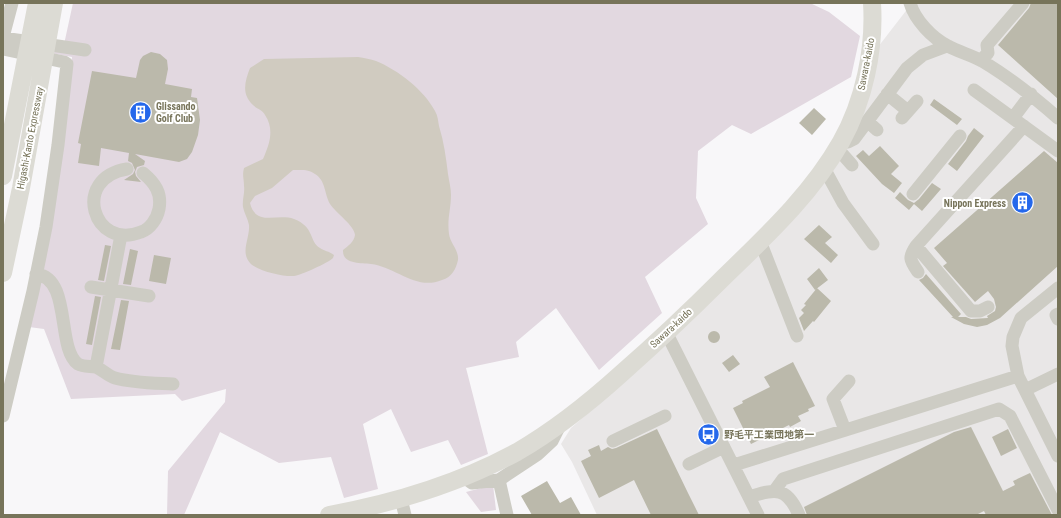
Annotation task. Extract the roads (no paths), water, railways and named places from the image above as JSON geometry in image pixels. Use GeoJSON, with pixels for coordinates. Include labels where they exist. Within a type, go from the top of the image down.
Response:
{"type":"FeatureCollection","features":[{"type":"Feature","properties":{"kind":"highway","name":"Higashi-Kanto Expressway"},"geometry":{"type":"LineString","coordinates":[[3,176],[37,3]]}},
{"type":"Feature","properties":{"kind":"highway","name":"Higashi-Kanto Expressway"},"geometry":{"type":"LineString","coordinates":[[3,273],[23,180],[54,3]]}},
{"type":"Feature","properties":{"kind":"highway","name":"Sawara-kaido"},"geometry":{"type":"LineString","coordinates":[[329,515],[369,507],[403,507],[521,449],[560,423],[597,395],[667,334],[803,197],[840,144],[853,116],[868,67],[872,44],[872,3]]}},
{"type":"Feature","properties":{"kind":"street"},"geometry":{"type":"LineString","coordinates":[[12,3],[3,38],[86,50]]}},
{"type":"Feature","properties":{"kind":"street"},"geometry":{"type":"LineString","coordinates":[[910,3],[912,10],[921,22],[947,46],[981,60],[1030,94],[1058,118]]}},
{"type":"Feature","properties":{"kind":"street"},"geometry":{"type":"LineString","coordinates":[[981,60],[988,53],[987,45],[1023,3]]}},
{"type":"Feature","properties":{"kind":"street"},"geometry":{"type":"LineString","coordinates":[[852,165],[840,144],[854,139],[872,125],[887,94],[906,68],[923,55],[947,46]]}},
{"type":"Feature","properties":{"kind":"street"},"geometry":{"type":"LineString","coordinates":[[3,49],[61,61],[67,64],[59,137],[46,227],[3,416]]}},
{"type":"Feature","properties":{"kind":"street"},"geometry":{"type":"LineString","coordinates":[[974,90],[1057,148]]}},
{"type":"Feature","properties":{"kind":"street"},"geometry":{"type":"LineString","coordinates":[[887,94],[905,115],[917,100]]}},
{"type":"Feature","properties":{"kind":"street"},"geometry":{"type":"LineString","coordinates":[[918,272],[911,261],[911,254],[916,246],[1018,122],[1030,94]]}},
{"type":"Feature","properties":{"kind":"street"},"geometry":{"type":"LineString","coordinates":[[913,194],[960,136]]}},
{"type":"Feature","properties":{"kind":"street"},"geometry":{"type":"LineString","coordinates":[[824,168],[843,203],[873,244]]}},
{"type":"Feature","properties":{"kind":"street"},"geometry":{"type":"LineString","coordinates":[[127,169],[117,170],[108,175],[96,190],[93,200],[94,210],[100,223],[112,232],[121,235],[133,235],[144,231],[153,223],[158,213],[160,202],[158,190],[152,180],[143,173]]}},
{"type":"Feature","properties":{"kind":"street"},"geometry":{"type":"LineString","coordinates":[[96,367],[121,235]]}},
{"type":"Feature","properties":{"kind":"street"},"geometry":{"type":"LineString","coordinates":[[760,241],[797,336]]}},
{"type":"Feature","properties":{"kind":"street"},"geometry":{"type":"LineString","coordinates":[[916,246],[971,311],[988,307]]}},
{"type":"Feature","properties":{"kind":"street"},"geometry":{"type":"LineString","coordinates":[[36,274],[46,277],[54,284],[58,295],[68,346],[76,363],[96,367],[113,377],[128,381],[173,384]]}},
{"type":"Feature","properties":{"kind":"street"},"geometry":{"type":"LineString","coordinates":[[91,287],[149,296]]}},
{"type":"Feature","properties":{"kind":"street"},"geometry":{"type":"LineString","coordinates":[[1058,288],[1021,318],[1013,337],[1012,346],[1018,376],[1058,456]]}},
{"type":"Feature","properties":{"kind":"street"},"geometry":{"type":"LineString","coordinates":[[1058,314],[1056,315],[1058,319]]}},
{"type":"Feature","properties":{"kind":"street"},"geometry":{"type":"LineString","coordinates":[[667,334],[758,515]]}},
{"type":"Feature","properties":{"kind":"street"},"geometry":{"type":"LineString","coordinates":[[1025,390],[1058,374]]}},
{"type":"Feature","properties":{"kind":"street"},"geometry":{"type":"LineString","coordinates":[[734,465],[1018,376]]}},
{"type":"Feature","properties":{"kind":"street"},"geometry":{"type":"LineString","coordinates":[[845,430],[833,399],[850,381]]}},
{"type":"Feature","properties":{"kind":"street"},"geometry":{"type":"LineString","coordinates":[[774,490],[783,479],[999,409],[1010,416],[1058,510]]}},
{"type":"Feature","properties":{"kind":"street"},"geometry":{"type":"LineString","coordinates":[[613,441],[665,416]]}},
{"type":"Feature","properties":{"kind":"street"},"geometry":{"type":"LineString","coordinates":[[464,477],[472,483],[499,480],[538,454],[552,441],[560,423]]}},
{"type":"Feature","properties":{"kind":"street"},"geometry":{"type":"LineString","coordinates":[[689,464],[724,446]]}},
{"type":"Feature","properties":{"kind":"street"},"geometry":{"type":"LineString","coordinates":[[499,480],[507,515]]}},
{"type":"Feature","properties":{"kind":"street"},"geometry":{"type":"LineString","coordinates":[[749,497],[774,490],[783,493],[794,504],[799,515]]}},
{"type":"Feature","properties":{"kind":"place","name":"Glissando Golf Club"},"geometry":{"type":"Point","coordinates":[141,112]}},
{"type":"Feature","properties":{"kind":"place","name":"Nippon Express"},"geometry":{"type":"Point","coordinates":[1022,203]}},
{"type":"Feature","properties":{"kind":"place","name":"野毛平工業団地第一"},"geometry":{"type":"Point","coordinates":[708,434]}}]}
